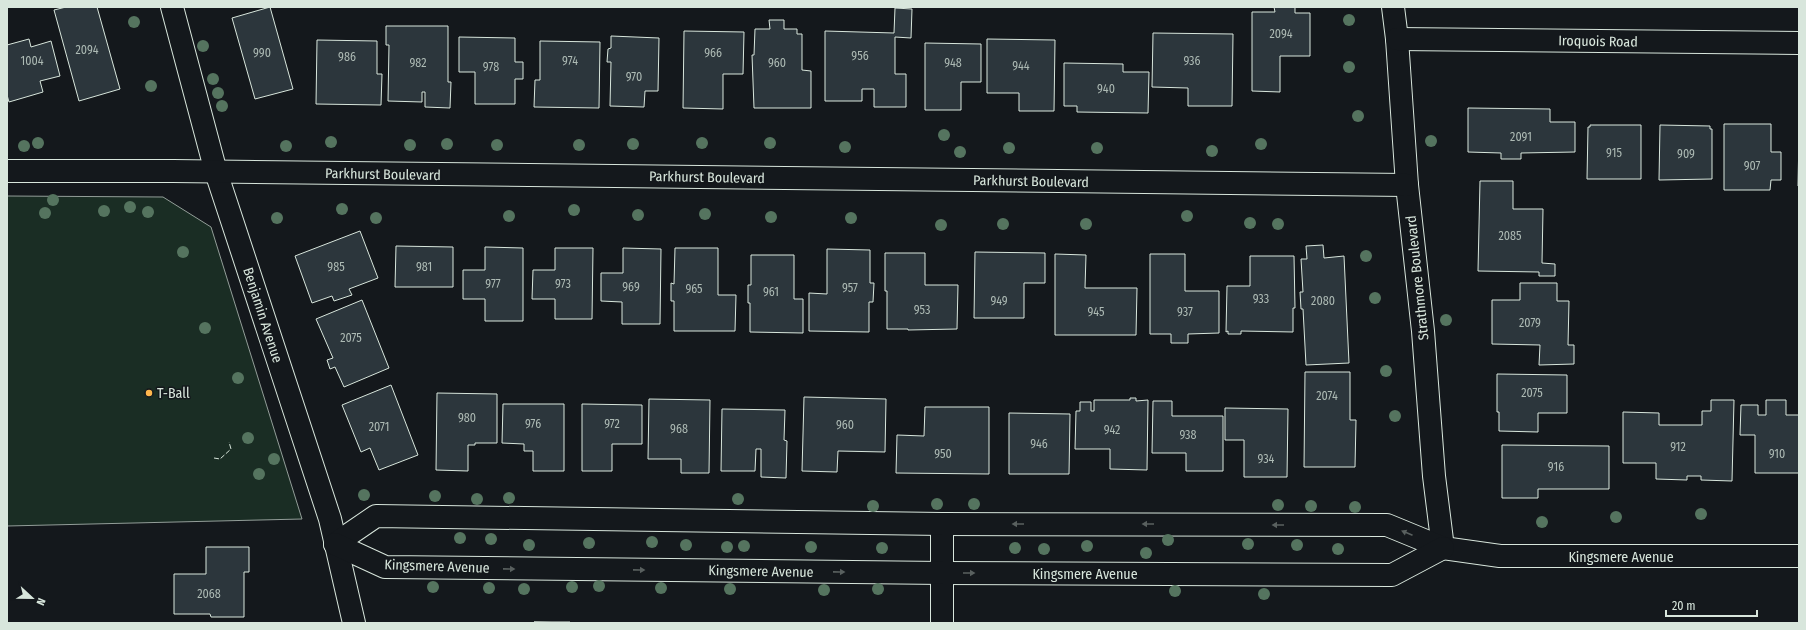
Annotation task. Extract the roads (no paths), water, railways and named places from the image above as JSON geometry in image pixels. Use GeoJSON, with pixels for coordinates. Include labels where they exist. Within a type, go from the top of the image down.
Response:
{"type":"FeatureCollection","features":[{"type":"Feature","properties":{"kind":"street","name":"Benjamin Avenue"},"geometry":{"type":"LineString","coordinates":[[172,7],[216,172],[330,519],[354,623]]}},
{"type":"Feature","properties":{"kind":"street","name":"Strathmore Boulevard"},"geometry":{"type":"LineString","coordinates":[[1393,7],[1397,40],[1407,185],[1423,331],[1434,476],[1443,548]]}},
{"type":"Feature","properties":{"kind":"street","name":"Iroquois Road"},"geometry":{"type":"LineString","coordinates":[[1397,40],[1799,43]]}},
{"type":"Feature","properties":{"kind":"street","name":"Parkhurst Boulevard"},"geometry":{"type":"LineString","coordinates":[[7,171],[1407,185]]}},
{"type":"Feature","properties":{"kind":"street","name":"Kingsmere Avenue"},"geometry":{"type":"LineString","coordinates":[[335,544],[376,516],[942,524],[1387,525],[1443,548],[1500,556],[1799,556]]}},
{"type":"Feature","properties":{"kind":"street"},"geometry":{"type":"LineString","coordinates":[[942,524],[942,623]]}},
{"type":"Feature","properties":{"kind":"street","name":"Kingsmere Avenue"},"geometry":{"type":"LineString","coordinates":[[335,544],[385,567],[943,573],[1392,575],[1443,548]]}},
{"type":"Feature","properties":{"kind":"place","name":"T-Ball"},"geometry":{"type":"Point","coordinates":[149,393]}}]}
